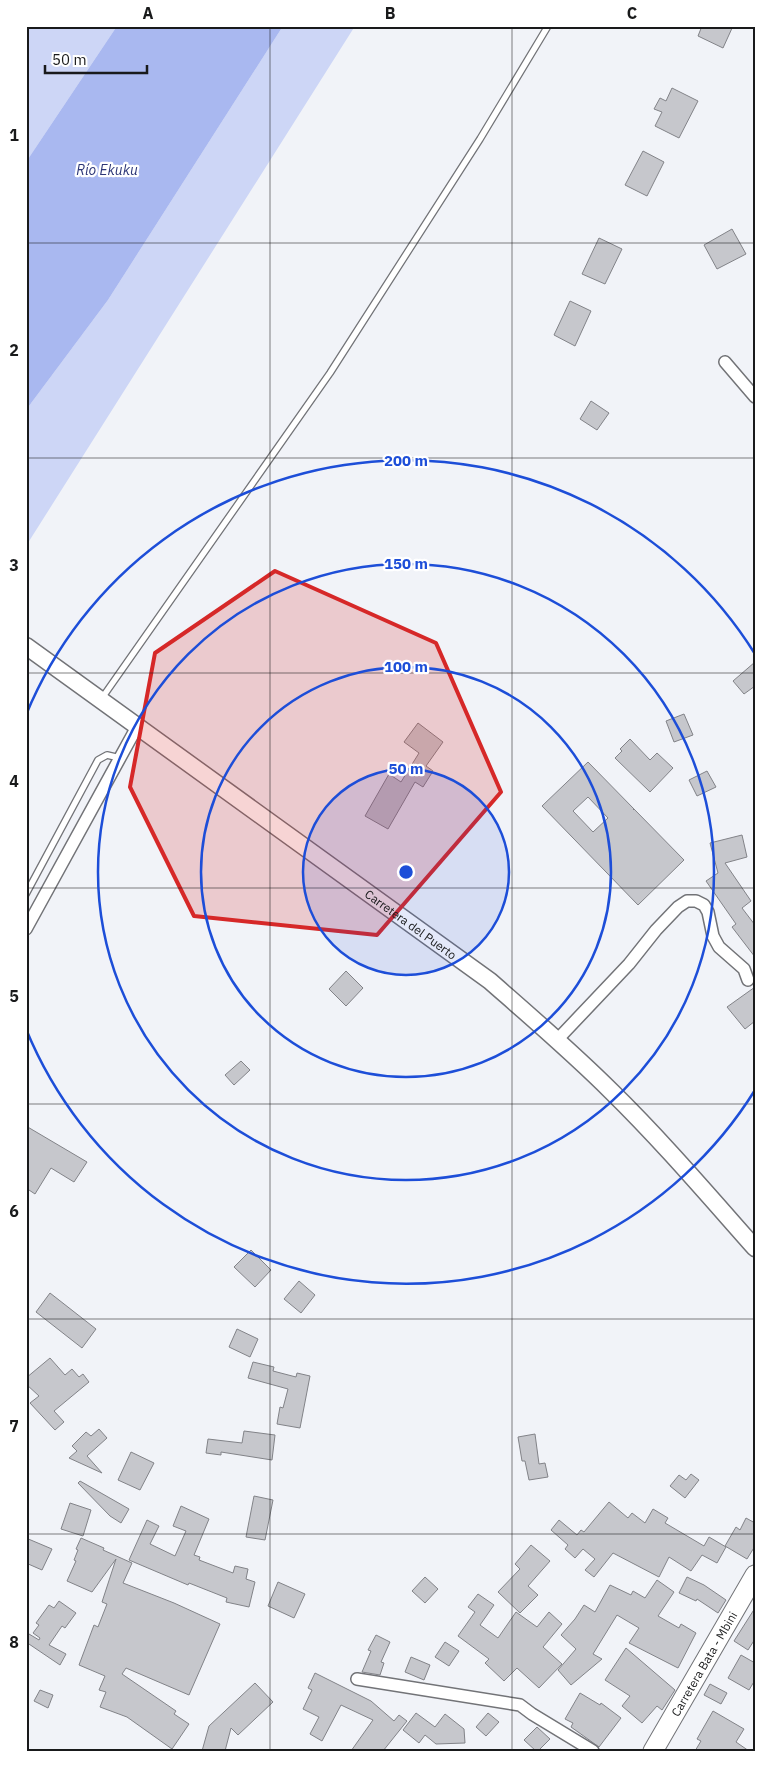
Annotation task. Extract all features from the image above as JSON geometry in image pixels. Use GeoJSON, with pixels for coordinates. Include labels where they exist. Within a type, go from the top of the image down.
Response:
{"type":"FeatureCollection","features":[{"type":"Feature","properties":{"kind":"main road","name":"Carretera del Puerto"},"geometry":{"type":"LineString","coordinates":[[26,646],[138,725],[490,981],[612,1092],[755,1248]]}},
{"type":"Feature","properties":{"kind":"main road","name":"Carretera Bata - Mbini"},"geometry":{"type":"LineString","coordinates":[[653,1751],[755,1575]]}},
{"type":"Feature","properties":{"kind":"street"},"geometry":{"type":"LineString","coordinates":[[725,362],[755,397]]}},
{"type":"Feature","properties":{"kind":"street"},"geometry":{"type":"LineString","coordinates":[[26,929],[138,725]]}},
{"type":"Feature","properties":{"kind":"street"},"geometry":{"type":"LineString","coordinates":[[557,1040],[629,964],[678,906],[687,901],[696,901],[704,905],[708,912],[713,936],[719,947],[744,969],[748,980]]}},
{"type":"Feature","properties":{"kind":"street"},"geometry":{"type":"LineString","coordinates":[[357,1679],[520,1705],[593,1751]]}},
{"type":"Feature","properties":{"kind":"lane"},"geometry":{"type":"LineString","coordinates":[[101,700],[330,373],[480,139],[548,26]]}},
{"type":"Feature","properties":{"kind":"lane"},"geometry":{"type":"LineString","coordinates":[[26,894],[98,760],[106,755],[120,758]]}},
{"type":"Feature","properties":{"kind":"highlighted area"},"geometry":{"type":"Polygon","coordinates":[[[275,571],[436,643],[501,792],[377,935],[194,916],[130,787],[155,653],[275,571]]]}},
{"type":"Feature","properties":{"kind":"shaded area"},"geometry":{"type":"Polygon","coordinates":[[[26,26],[117,26],[26,162],[26,26]]]}},
{"type":"Feature","properties":{"kind":"shaded area"},"geometry":{"type":"Polygon","coordinates":[[[283,26],[355,26],[26,546],[26,410],[108,300],[283,26]]]}},
{"type":"Feature","properties":{"kind":"water","name":"Río Ekuku"},"geometry":{"type":"Polygon","coordinates":[[[117,26],[283,26],[108,300],[26,410],[26,162],[117,26]]]}},
{"type":"Feature","properties":{"kind":"building"},"geometry":{"type":"Polygon","coordinates":[[[702,26],[733,26],[723,48],[698,36],[702,26]]]}},
{"type":"Feature","properties":{"kind":"building"},"geometry":{"type":"Polygon","coordinates":[[[672,88],[698,101],[679,138],[655,126],[662,112],[654,109],[660,98],[666,101],[672,88]]]}},
{"type":"Feature","properties":{"kind":"building"},"geometry":{"type":"Polygon","coordinates":[[[643,151],[664,162],[647,196],[625,185],[643,151]]]}},
{"type":"Feature","properties":{"kind":"building"},"geometry":{"type":"Polygon","coordinates":[[[732,229],[746,254],[717,269],[704,245],[732,229]]]}},
{"type":"Feature","properties":{"kind":"building"},"geometry":{"type":"Polygon","coordinates":[[[599,238],[622,249],[605,284],[582,274],[599,238]]]}},
{"type":"Feature","properties":{"kind":"building"},"geometry":{"type":"Polygon","coordinates":[[[570,301],[591,311],[575,346],[554,335],[570,301]]]}},
{"type":"Feature","properties":{"kind":"building"},"geometry":{"type":"Polygon","coordinates":[[[591,401],[609,413],[597,430],[580,419],[591,401]]]}},
{"type":"Feature","properties":{"kind":"building"},"geometry":{"type":"Polygon","coordinates":[[[755,662],[755,686],[744,694],[733,681],[755,662]]]}},
{"type":"Feature","properties":{"kind":"building"},"geometry":{"type":"Polygon","coordinates":[[[684,714],[693,735],[674,742],[666,721],[684,714]]]}},
{"type":"Feature","properties":{"kind":"building"},"geometry":{"type":"Polygon","coordinates":[[[418,723],[443,742],[426,766],[433,771],[423,787],[415,782],[388,829],[365,816],[389,774],[401,782],[419,753],[404,742],[418,723]]]}},
{"type":"Feature","properties":{"kind":"building"},"geometry":{"type":"Polygon","coordinates":[[[630,739],[650,760],[657,753],[673,768],[650,792],[615,758],[622,751],[620,749],[630,739]]]}},
{"type":"Feature","properties":{"kind":"building"},"geometry":{"type":"Polygon","coordinates":[[[588,762],[684,860],[638,905],[542,806],[588,762]],[[588,797],[573,811],[593,832],[608,818],[588,797]]]}},
{"type":"Feature","properties":{"kind":"building"},"geometry":{"type":"Polygon","coordinates":[[[707,771],[716,787],[697,796],[689,780],[707,771]]]}},
{"type":"Feature","properties":{"kind":"building"},"geometry":{"type":"Polygon","coordinates":[[[742,835],[747,857],[725,863],[751,901],[742,908],[755,925],[755,957],[732,927],[736,924],[706,881],[718,873],[710,843],[742,835]]]}},
{"type":"Feature","properties":{"kind":"building"},"geometry":{"type":"Polygon","coordinates":[[[346,971],[363,988],[346,1006],[329,989],[346,971]]]}},
{"type":"Feature","properties":{"kind":"building"},"geometry":{"type":"Polygon","coordinates":[[[755,987],[755,1021],[745,1029],[727,1007],[755,987]]]}},
{"type":"Feature","properties":{"kind":"building"},"geometry":{"type":"Polygon","coordinates":[[[241,1061],[250,1070],[234,1085],[225,1075],[241,1061]]]}},
{"type":"Feature","properties":{"kind":"building"},"geometry":{"type":"Polygon","coordinates":[[[26,1126],[87,1162],[74,1182],[51,1168],[35,1194],[26,1188],[26,1126]]]}},
{"type":"Feature","properties":{"kind":"building"},"geometry":{"type":"Polygon","coordinates":[[[251,1250],[271,1270],[255,1287],[234,1267],[251,1250]]]}},
{"type":"Feature","properties":{"kind":"building"},"geometry":{"type":"Polygon","coordinates":[[[299,1281],[315,1295],[301,1313],[284,1299],[299,1281]]]}},
{"type":"Feature","properties":{"kind":"building"},"geometry":{"type":"Polygon","coordinates":[[[50,1293],[96,1329],[82,1348],[36,1312],[50,1293]]]}},
{"type":"Feature","properties":{"kind":"building"},"geometry":{"type":"Polygon","coordinates":[[[237,1329],[258,1339],[250,1357],[229,1347],[237,1329]]]}},
{"type":"Feature","properties":{"kind":"building"},"geometry":{"type":"Polygon","coordinates":[[[50,1358],[65,1375],[72,1369],[79,1377],[83,1374],[89,1382],[54,1411],[64,1422],[55,1430],[30,1403],[39,1396],[26,1384],[26,1378],[50,1358]]]}},
{"type":"Feature","properties":{"kind":"building"},"geometry":{"type":"Polygon","coordinates":[[[253,1362],[274,1367],[273,1371],[296,1377],[297,1373],[310,1376],[300,1428],[277,1424],[280,1407],[283,1408],[288,1389],[248,1378],[253,1362]]]}},
{"type":"Feature","properties":{"kind":"building"},"geometry":{"type":"Polygon","coordinates":[[[99,1429],[107,1438],[87,1456],[102,1473],[69,1458],[77,1451],[72,1446],[86,1432],[91,1436],[99,1429]]]}},
{"type":"Feature","properties":{"kind":"building"},"geometry":{"type":"Polygon","coordinates":[[[244,1431],[275,1435],[272,1460],[221,1452],[221,1455],[206,1453],[208,1439],[242,1443],[244,1431]]]}},
{"type":"Feature","properties":{"kind":"building"},"geometry":{"type":"Polygon","coordinates":[[[535,1434],[539,1464],[545,1463],[548,1477],[529,1480],[525,1461],[522,1461],[518,1437],[535,1434]]]}},
{"type":"Feature","properties":{"kind":"building"},"geometry":{"type":"Polygon","coordinates":[[[131,1452],[154,1463],[140,1490],[118,1480],[131,1452]]]}},
{"type":"Feature","properties":{"kind":"building"},"geometry":{"type":"Polygon","coordinates":[[[691,1474],[699,1480],[685,1498],[670,1486],[679,1475],[686,1480],[691,1474]]]}},
{"type":"Feature","properties":{"kind":"building"},"geometry":{"type":"Polygon","coordinates":[[[80,1481],[129,1509],[121,1523],[110,1516],[78,1483],[80,1481]]]}},
{"type":"Feature","properties":{"kind":"building"},"geometry":{"type":"Polygon","coordinates":[[[254,1496],[273,1500],[265,1540],[246,1537],[254,1496]]]}},
{"type":"Feature","properties":{"kind":"building"},"geometry":{"type":"Polygon","coordinates":[[[609,1502],[628,1518],[632,1513],[645,1523],[653,1509],[668,1518],[665,1523],[704,1546],[709,1537],[726,1547],[717,1563],[702,1555],[691,1571],[669,1557],[659,1577],[613,1553],[594,1577],[585,1570],[595,1559],[583,1549],[575,1558],[565,1549],[568,1545],[551,1530],[559,1520],[577,1535],[581,1530],[584,1532],[609,1502]]]}},
{"type":"Feature","properties":{"kind":"building"},"geometry":{"type":"Polygon","coordinates":[[[70,1503],[91,1510],[83,1536],[61,1529],[70,1503]]]}},
{"type":"Feature","properties":{"kind":"building"},"geometry":{"type":"Polygon","coordinates":[[[181,1506],[209,1519],[194,1555],[200,1557],[199,1560],[233,1573],[235,1566],[248,1569],[246,1579],[255,1582],[249,1607],[226,1602],[227,1598],[189,1583],[188,1585],[129,1560],[147,1520],[159,1526],[150,1544],[175,1556],[186,1531],[173,1526],[181,1506]]]}},
{"type":"Feature","properties":{"kind":"building"},"geometry":{"type":"Polygon","coordinates":[[[746,1518],[755,1523],[755,1546],[747,1559],[725,1546],[736,1527],[740,1530],[746,1518]]]}},
{"type":"Feature","properties":{"kind":"building"},"geometry":{"type":"Polygon","coordinates":[[[26,1538],[52,1549],[42,1570],[26,1563],[26,1538]]]}},
{"type":"Feature","properties":{"kind":"building"},"geometry":{"type":"Polygon","coordinates":[[[81,1538],[132,1563],[123,1583],[220,1624],[189,1695],[126,1668],[122,1674],[176,1711],[174,1714],[189,1724],[172,1749],[127,1717],[100,1707],[106,1692],[99,1690],[105,1676],[79,1665],[94,1625],[98,1627],[107,1604],[102,1602],[116,1559],[92,1592],[67,1581],[76,1561],[74,1560],[78,1550],[76,1549],[81,1538]]]}},
{"type":"Feature","properties":{"kind":"building"},"geometry":{"type":"Polygon","coordinates":[[[531,1545],[550,1561],[528,1586],[538,1595],[520,1613],[498,1592],[520,1569],[515,1564],[531,1545]]]}},
{"type":"Feature","properties":{"kind":"building"},"geometry":{"type":"Polygon","coordinates":[[[425,1577],[438,1589],[425,1603],[412,1591],[425,1577]]]}},
{"type":"Feature","properties":{"kind":"building"},"geometry":{"type":"Polygon","coordinates":[[[687,1577],[704,1585],[726,1600],[718,1613],[697,1599],[696,1601],[679,1593],[687,1577]]]}},
{"type":"Feature","properties":{"kind":"building"},"geometry":{"type":"Polygon","coordinates":[[[657,1580],[674,1592],[658,1616],[679,1628],[681,1624],[696,1633],[678,1668],[629,1643],[639,1628],[617,1615],[593,1654],[602,1659],[571,1685],[558,1670],[576,1649],[561,1635],[584,1605],[595,1612],[610,1585],[631,1595],[633,1591],[645,1598],[657,1580]]]}},
{"type":"Feature","properties":{"kind":"building"},"geometry":{"type":"Polygon","coordinates":[[[278,1582],[305,1594],[294,1618],[268,1606],[278,1582]]]}},
{"type":"Feature","properties":{"kind":"building"},"geometry":{"type":"Polygon","coordinates":[[[478,1594],[494,1605],[480,1625],[498,1638],[516,1612],[537,1627],[549,1612],[562,1624],[543,1647],[562,1664],[539,1688],[517,1668],[504,1681],[485,1663],[489,1659],[458,1636],[475,1612],[468,1607],[478,1594]]]}},
{"type":"Feature","properties":{"kind":"building"},"geometry":{"type":"Polygon","coordinates":[[[59,1601],[76,1613],[65,1628],[62,1626],[49,1645],[66,1654],[60,1665],[26,1642],[29,1634],[39,1640],[40,1638],[33,1633],[39,1625],[36,1623],[49,1605],[54,1608],[59,1601]]]}},
{"type":"Feature","properties":{"kind":"building"},"geometry":{"type":"Polygon","coordinates":[[[755,1608],[755,1639],[748,1650],[734,1641],[755,1608]]]}},
{"type":"Feature","properties":{"kind":"building"},"geometry":{"type":"Polygon","coordinates":[[[376,1635],[390,1642],[381,1662],[384,1663],[380,1675],[362,1672],[371,1651],[368,1650],[376,1635]]]}},
{"type":"Feature","properties":{"kind":"building"},"geometry":{"type":"Polygon","coordinates":[[[445,1642],[459,1651],[449,1666],[435,1657],[445,1642]]]}},
{"type":"Feature","properties":{"kind":"building"},"geometry":{"type":"Polygon","coordinates":[[[626,1648],[675,1690],[662,1710],[657,1706],[642,1723],[622,1706],[630,1696],[605,1680],[626,1648]]]}},
{"type":"Feature","properties":{"kind":"building"},"geometry":{"type":"Polygon","coordinates":[[[741,1655],[755,1663],[755,1680],[749,1690],[728,1678],[741,1655]]]}},
{"type":"Feature","properties":{"kind":"building"},"geometry":{"type":"Polygon","coordinates":[[[411,1657],[430,1665],[424,1680],[405,1672],[411,1657]]]}},
{"type":"Feature","properties":{"kind":"building"},"geometry":{"type":"Polygon","coordinates":[[[315,1673],[371,1701],[394,1721],[399,1715],[407,1721],[383,1751],[351,1751],[373,1720],[341,1705],[322,1741],[310,1734],[319,1717],[303,1709],[312,1690],[308,1688],[315,1673]]]}},
{"type":"Feature","properties":{"kind":"building"},"geometry":{"type":"Polygon","coordinates":[[[255,1683],[273,1702],[238,1735],[231,1728],[225,1751],[202,1751],[209,1726],[255,1683]]]}},
{"type":"Feature","properties":{"kind":"building"},"geometry":{"type":"Polygon","coordinates":[[[710,1684],[727,1693],[721,1704],[704,1695],[710,1684]]]}},
{"type":"Feature","properties":{"kind":"building"},"geometry":{"type":"Polygon","coordinates":[[[40,1690],[53,1695],[48,1708],[34,1701],[40,1690]]]}},
{"type":"Feature","properties":{"kind":"building"},"geometry":{"type":"Polygon","coordinates":[[[580,1693],[600,1705],[601,1703],[621,1718],[599,1747],[571,1727],[573,1723],[565,1719],[580,1693]]]}},
{"type":"Feature","properties":{"kind":"building"},"geometry":{"type":"Polygon","coordinates":[[[713,1711],[744,1729],[736,1742],[749,1751],[695,1751],[701,1741],[697,1739],[713,1711]]]}},
{"type":"Feature","properties":{"kind":"building"},"geometry":{"type":"Polygon","coordinates":[[[416,1713],[435,1727],[445,1714],[464,1729],[465,1743],[436,1744],[425,1735],[419,1743],[403,1730],[416,1713]]]}},
{"type":"Feature","properties":{"kind":"building"},"geometry":{"type":"Polygon","coordinates":[[[488,1713],[499,1722],[486,1736],[476,1727],[488,1713]]]}},
{"type":"Feature","properties":{"kind":"building"},"geometry":{"type":"Polygon","coordinates":[[[537,1727],[550,1739],[536,1751],[524,1740],[537,1727]]]}}]}
